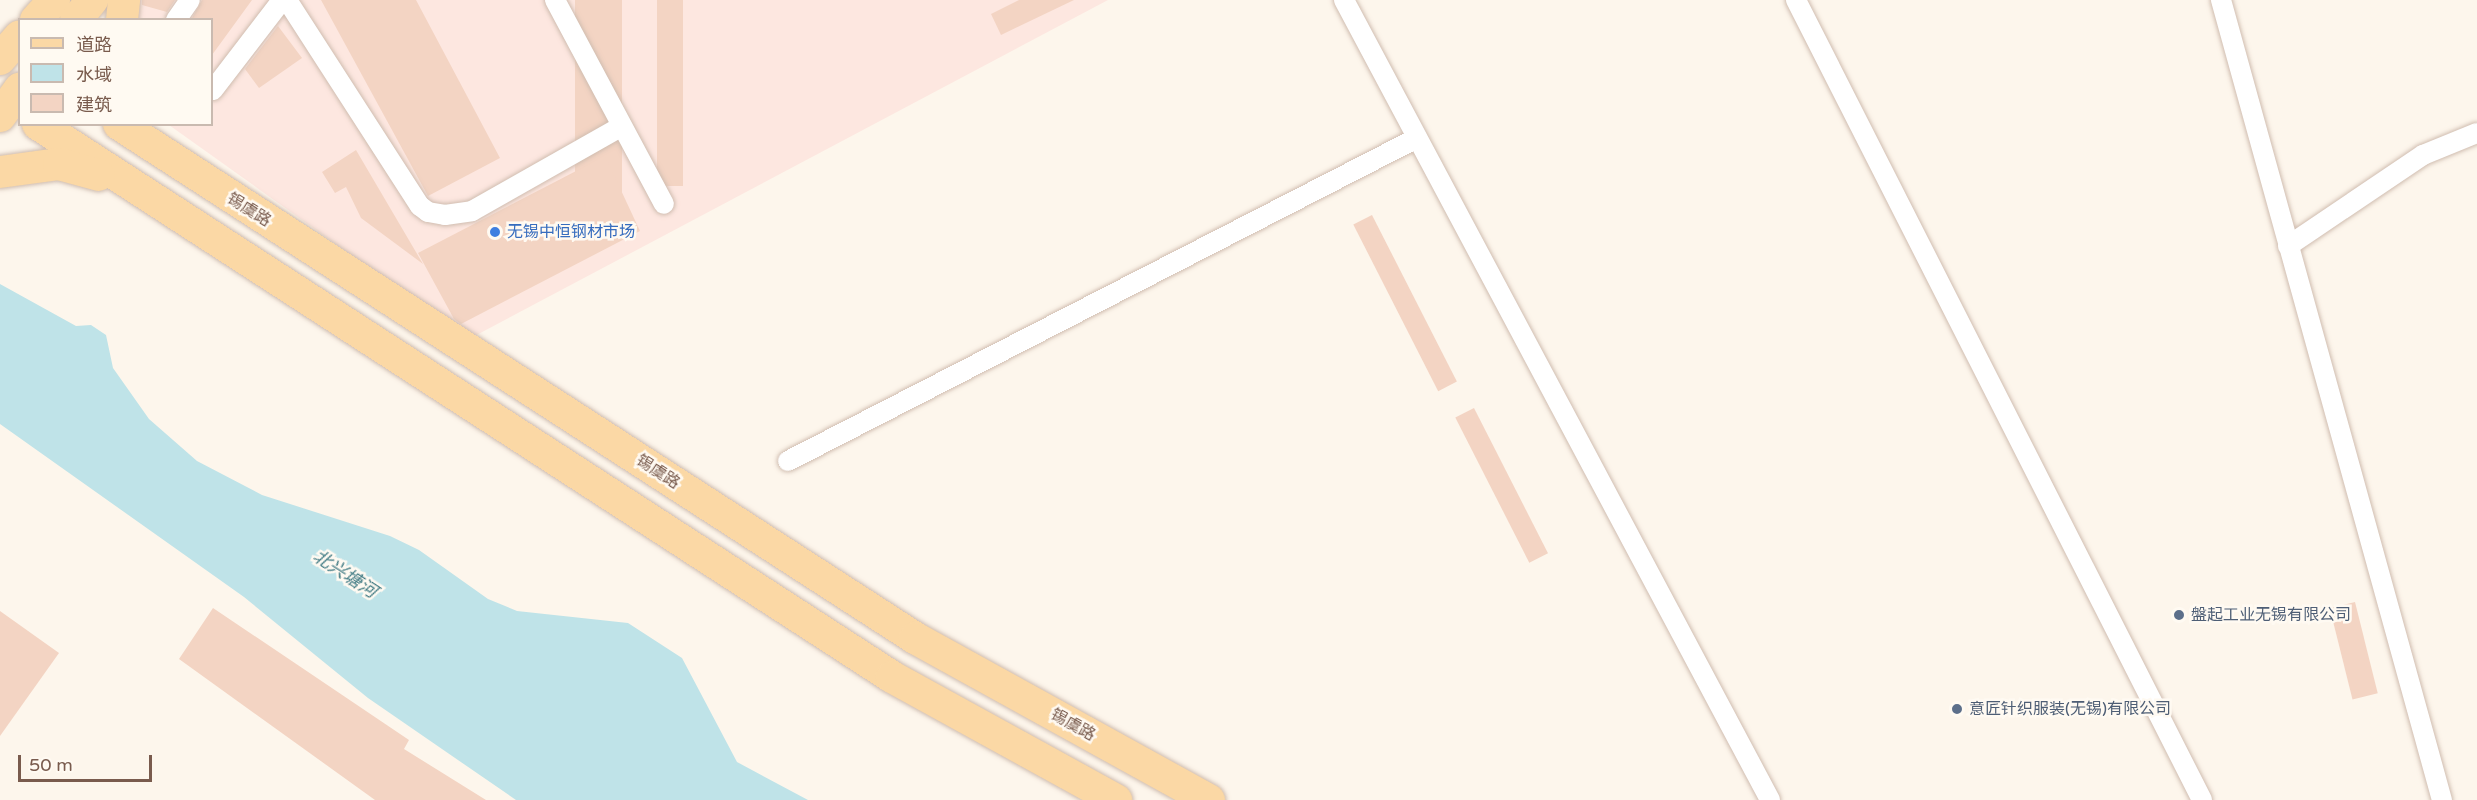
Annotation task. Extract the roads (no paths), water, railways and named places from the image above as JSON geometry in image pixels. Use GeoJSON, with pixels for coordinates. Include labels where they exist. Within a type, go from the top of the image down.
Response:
{"type":"FeatureCollection","features":[{"type":"Feature","properties":{"kind":"main road"},"geometry":{"type":"LineString","coordinates":[[38,18],[54,0]]}},
{"type":"Feature","properties":{"kind":"main road"},"geometry":{"type":"LineString","coordinates":[[78,18],[92,0]]}},
{"type":"Feature","properties":{"kind":"main road"},"geometry":{"type":"LineString","coordinates":[[122,18],[124,0]]}},
{"type":"Feature","properties":{"kind":"main road"},"geometry":{"type":"LineString","coordinates":[[41,126],[123,182],[892,677],[1116,800]]}},
{"type":"Feature","properties":{"kind":"main road","name":"锡虞路"},"geometry":{"type":"LineString","coordinates":[[121,126],[915,638],[1209,800]]}},
{"type":"Feature","properties":{"kind":"main road"},"geometry":{"type":"LineString","coordinates":[[147,126],[167,157]]}},
{"type":"Feature","properties":{"kind":"main road"},"geometry":{"type":"LineString","coordinates":[[0,172],[59,164],[123,182]]}},
{"type":"Feature","properties":{"kind":"street"},"geometry":{"type":"LineString","coordinates":[[177,18],[190,0]]}},
{"type":"Feature","properties":{"kind":"street"},"geometry":{"type":"LineString","coordinates":[[213,90],[282,0]]}},
{"type":"Feature","properties":{"kind":"street"},"geometry":{"type":"LineString","coordinates":[[287,0],[420,206],[428,212],[445,215],[472,211],[622,126]]}},
{"type":"Feature","properties":{"kind":"street"},"geometry":{"type":"LineString","coordinates":[[555,0],[664,204]]}},
{"type":"Feature","properties":{"kind":"street"},"geometry":{"type":"LineString","coordinates":[[1344,0],[1770,800]]}},
{"type":"Feature","properties":{"kind":"street"},"geometry":{"type":"LineString","coordinates":[[1796,0],[2202,800]]}},
{"type":"Feature","properties":{"kind":"street"},"geometry":{"type":"LineString","coordinates":[[2221,0],[2442,800]]}},
{"type":"Feature","properties":{"kind":"street"},"geometry":{"type":"LineString","coordinates":[[2288,246],[2423,155],[2477,133]]}},
{"type":"Feature","properties":{"kind":"street"},"geometry":{"type":"LineString","coordinates":[[788,461],[1417,138]]}},
{"type":"Feature","properties":{"kind":"water","name":"北兴塘河"},"geometry":{"type":"Polygon","coordinates":[[[0,284],[76,326],[91,325],[106,335],[113,368],[149,419],[197,461],[262,495],[390,536],[419,550],[488,599],[517,611],[628,623],[682,658],[737,762],[808,800],[516,800],[368,698],[244,597],[0,424],[0,284]]]}},
{"type":"Feature","properties":{"kind":"place","name":"无锡中恒钢材市场"},"geometry":{"type":"Point","coordinates":[495,232]}},
{"type":"Feature","properties":{"kind":"place","name":"盤起工业无锡有限公司"},"geometry":{"type":"Point","coordinates":[2179,615]}},
{"type":"Feature","properties":{"kind":"place","name":"意匠针织服装(无锡)有限公司"},"geometry":{"type":"Point","coordinates":[1957,709]}}]}
